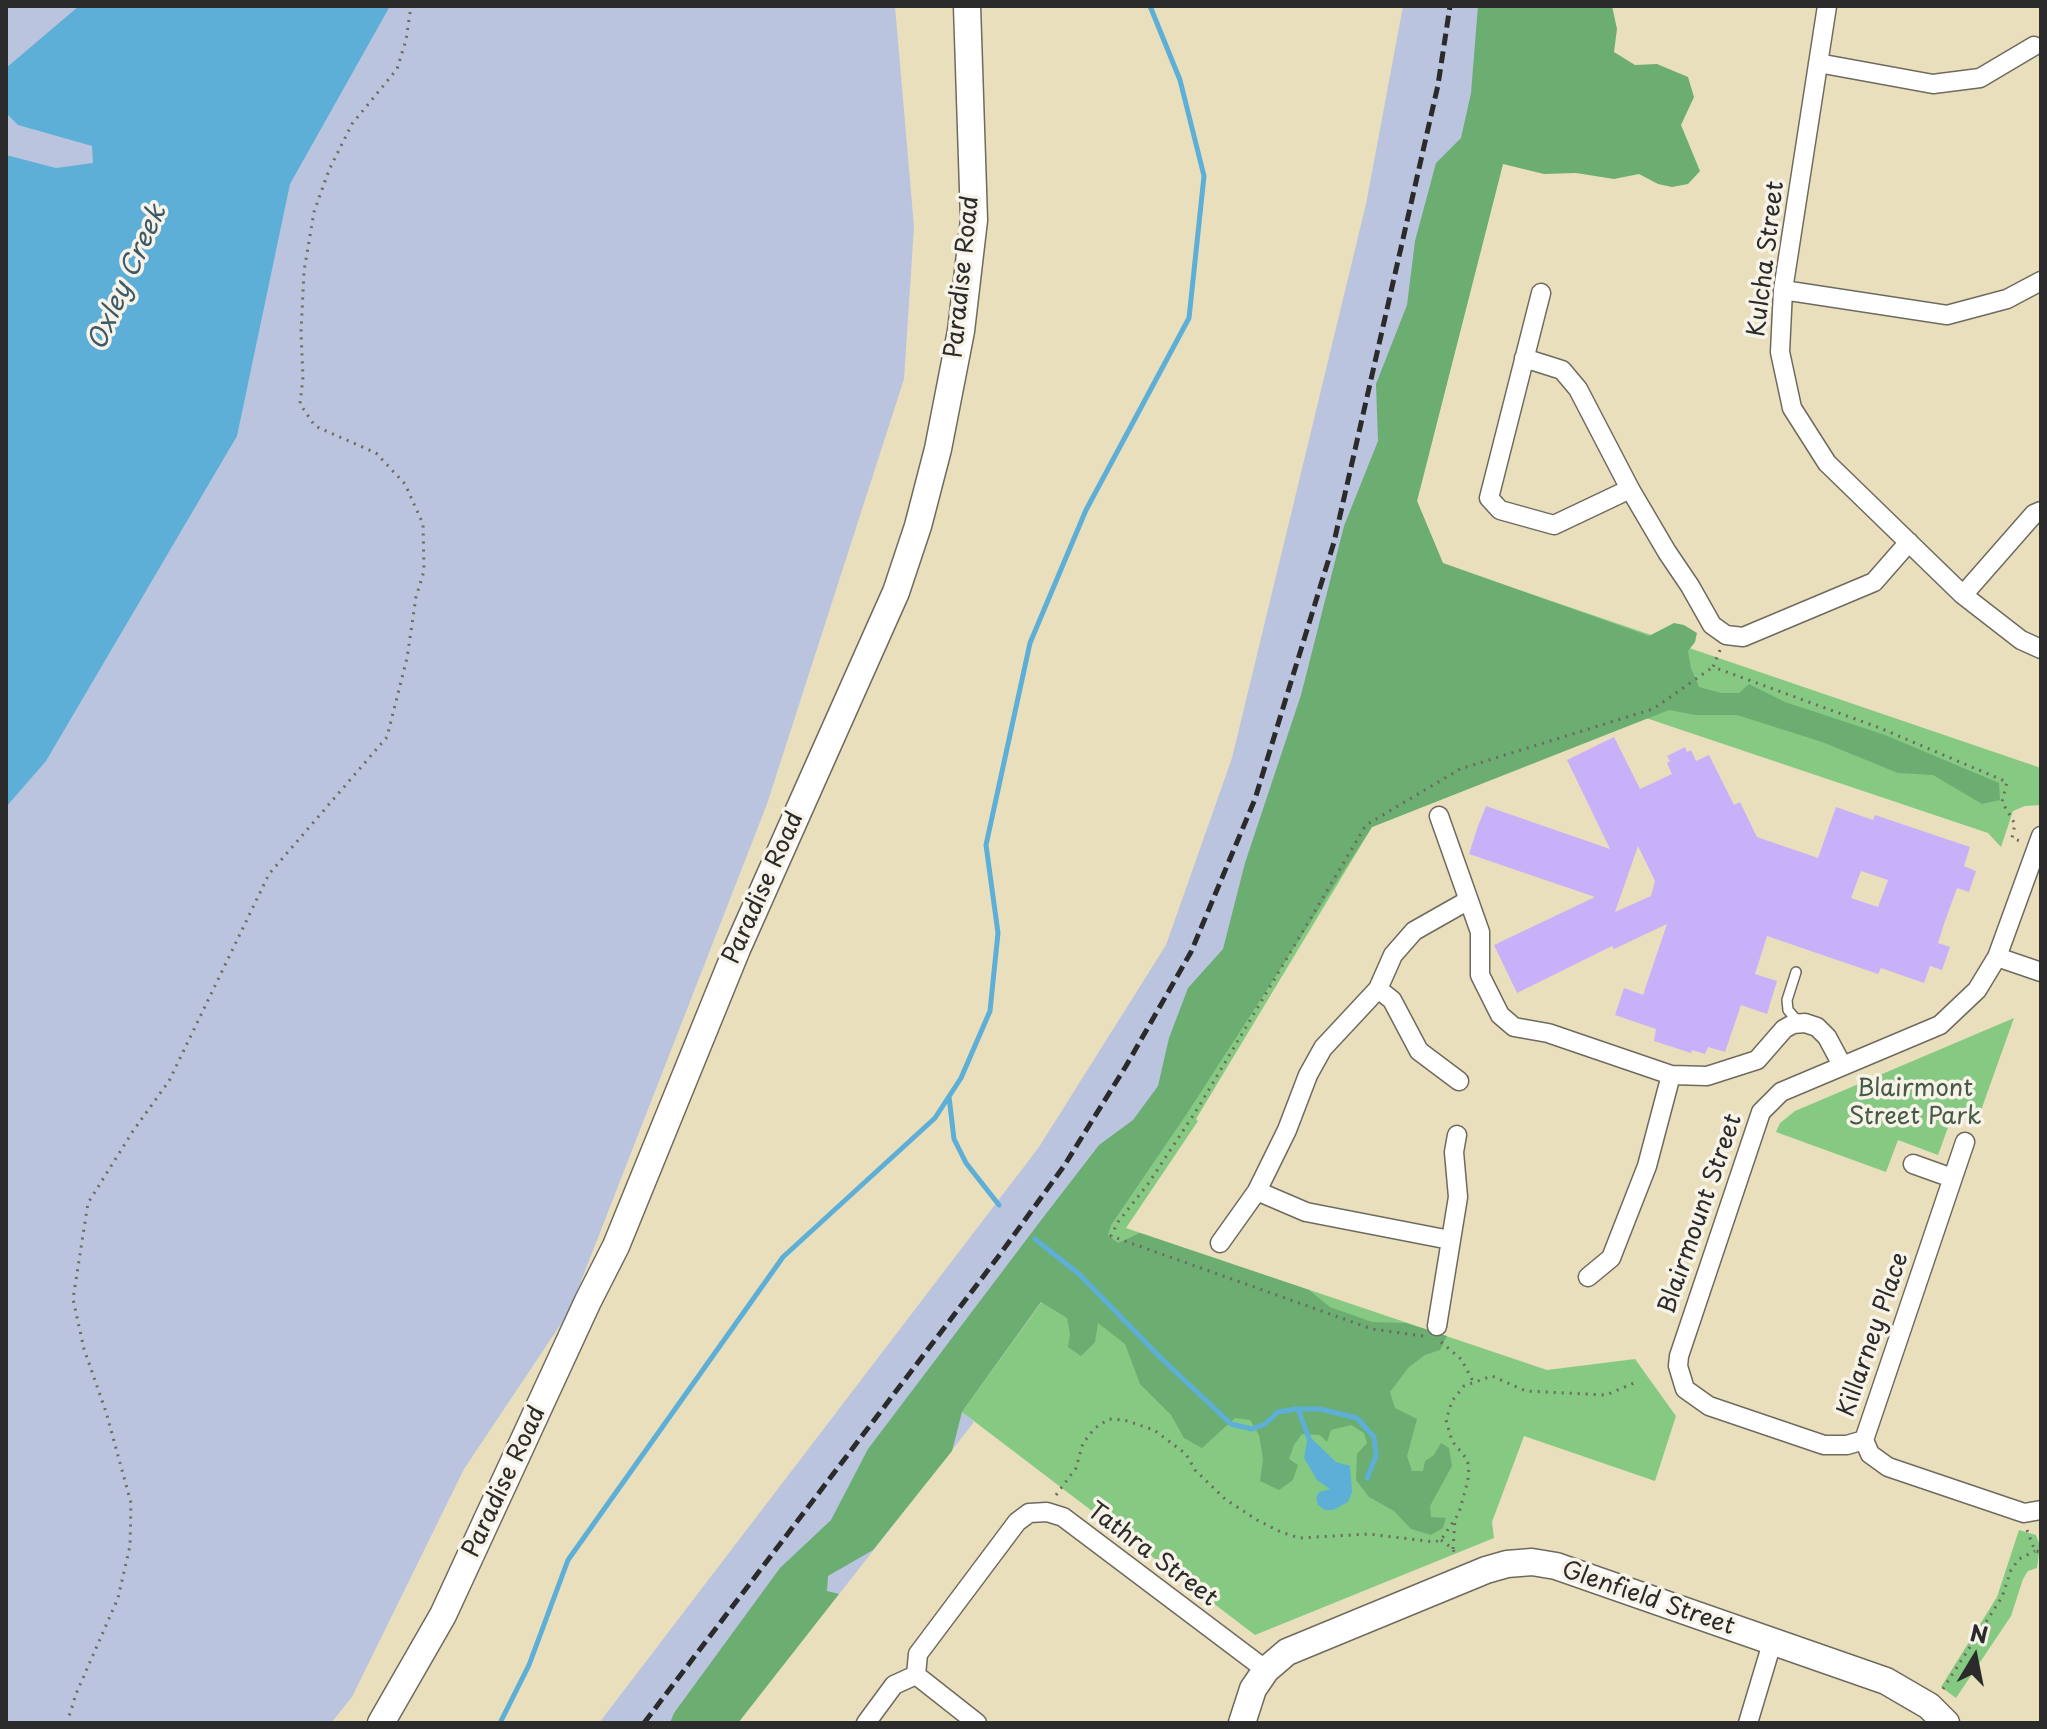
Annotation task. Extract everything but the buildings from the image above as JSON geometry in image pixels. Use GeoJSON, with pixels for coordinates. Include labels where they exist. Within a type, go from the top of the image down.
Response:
{"type":"FeatureCollection","features":[{"type":"Feature","properties":{"kind":"street","name":"Paradise Road"},"geometry":{"type":"LineString","coordinates":[[381,1723],[443,1615],[616,1246],[737,949],[896,592],[918,526],[938,449],[961,331],[974,220],[967,6]]}},
{"type":"Feature","properties":{"kind":"street","name":"Kulcha Street"},"geometry":{"type":"LineString","coordinates":[[1827,6],[1783,290],[1780,352],[1792,408],[1827,463],[1963,595],[2021,640],[2041,649]]}},
{"type":"Feature","properties":{"kind":"street"},"geometry":{"type":"LineString","coordinates":[[1818,63],[1933,84],[1980,78],[2034,46]]}},
{"type":"Feature","properties":{"kind":"street"},"geometry":{"type":"LineString","coordinates":[[1783,290],[1947,315],[2007,299],[2041,281]]}},
{"type":"Feature","properties":{"kind":"street"},"geometry":{"type":"LineString","coordinates":[[1541,293],[1489,498],[1500,510],[1554,525],[1630,489]]}},
{"type":"Feature","properties":{"kind":"street"},"geometry":{"type":"LineString","coordinates":[[1524,358],[1562,370],[1578,389],[1667,552],[1712,625],[1726,635],[1743,637],[1874,582],[1909,542]]}},
{"type":"Feature","properties":{"kind":"street"},"geometry":{"type":"LineString","coordinates":[[1963,595],[2034,514],[2041,511]]}},
{"type":"Feature","properties":{"kind":"street"},"geometry":{"type":"LineString","coordinates":[[1439,816],[1480,932],[1480,975],[1500,1015],[1514,1027],[1548,1033],[1671,1075],[1707,1076],[1757,1060],[1784,1029],[1805,1023],[1817,1027],[1827,1037],[1842,1065]]}},
{"type":"Feature","properties":{"kind":"street","name":"Blairmount Street"},"geometry":{"type":"LineString","coordinates":[[1678,1366],[1761,1112],[1781,1092],[1940,1025],[1977,990],[1997,957],[2039,841]]}},
{"type":"Feature","properties":{"kind":"street"},"geometry":{"type":"LineString","coordinates":[[1220,1243],[1257,1191],[1323,1048],[1378,989],[1393,955],[1414,931],[1467,901]]}},
{"type":"Feature","properties":{"kind":"street"},"geometry":{"type":"LineString","coordinates":[[1997,957],[2041,972]]}},
{"type":"Feature","properties":{"kind":"street"},"geometry":{"type":"LineString","coordinates":[[1378,989],[1392,1000],[1419,1051],[1459,1081]]}},
{"type":"Feature","properties":{"kind":"street"},"geometry":{"type":"LineString","coordinates":[[1588,1277],[1611,1258],[1647,1166],[1671,1075]]}},
{"type":"Feature","properties":{"kind":"street"},"geometry":{"type":"LineString","coordinates":[[1437,1326],[1458,1197],[1454,1152],[1457,1135]]}},
{"type":"Feature","properties":{"kind":"street","name":"Killarney Place"},"geometry":{"type":"LineString","coordinates":[[1678,1366],[1685,1389],[1709,1406],[1824,1445],[1847,1445],[1864,1440],[1965,1142]]}},
{"type":"Feature","properties":{"kind":"street"},"geometry":{"type":"LineString","coordinates":[[1913,1164],[1952,1178]]}},
{"type":"Feature","properties":{"kind":"street"},"geometry":{"type":"LineString","coordinates":[[1257,1191],[1306,1212],[1450,1240]]}},
{"type":"Feature","properties":{"kind":"street"},"geometry":{"type":"LineString","coordinates":[[1864,1440],[1870,1454],[1888,1467],[2033,1512]]}},
{"type":"Feature","properties":{"kind":"street","name":"Tathra Street"},"geometry":{"type":"LineString","coordinates":[[916,1675],[918,1654],[1017,1522],[1029,1513],[1047,1512],[1063,1517],[1266,1670]]}},
{"type":"Feature","properties":{"kind":"street","name":"Glenfield Street"},"geometry":{"type":"LineString","coordinates":[[1242,1723],[1253,1689],[1266,1670],[1287,1652],[1486,1570],[1532,1562],[1556,1566],[1886,1681],[1929,1706],[1946,1723]]}},
{"type":"Feature","properties":{"kind":"street"},"geometry":{"type":"LineString","coordinates":[[1748,1723],[1772,1643]]}},
{"type":"Feature","properties":{"kind":"street"},"geometry":{"type":"LineString","coordinates":[[866,1723],[894,1685],[916,1675],[977,1723]]}},
{"type":"Feature","properties":{"kind":"lane"},"geometry":{"type":"LineString","coordinates":[[1796,972],[1787,1000],[1788,1010],[1805,1023]]}},
{"type":"Feature","properties":{"kind":"path"},"geometry":{"type":"LineString","coordinates":[[67,1723],[76,1694],[118,1598],[130,1546],[131,1503],[106,1412],[84,1349],[73,1299],[88,1203],[169,1081],[269,874],[387,737],[407,658],[416,597],[424,571],[423,524],[405,484],[376,453],[315,426],[300,404],[304,271],[314,212],[329,170],[352,124],[397,69],[406,40],[411,6]]}},
{"type":"Feature","properties":{"kind":"path"},"geometry":{"type":"LineString","coordinates":[[1726,635],[1713,667],[1880,728],[2007,782],[2002,802],[2015,824],[2012,838],[2039,841]]}},
{"type":"Feature","properties":{"kind":"path"},"geometry":{"type":"LineString","coordinates":[[1441,1540],[1464,1500],[1469,1466],[1452,1441],[1446,1420],[1452,1401],[1464,1386],[1492,1376],[1526,1391],[1606,1395],[1634,1383]]}},
{"type":"Feature","properties":{"kind":"path"},"geometry":{"type":"LineString","coordinates":[[1047,1512],[1049,1503],[1076,1468],[1083,1443],[1103,1422],[1115,1419],[1154,1430],[1186,1454],[1195,1470],[1225,1499],[1281,1532],[1299,1538],[1369,1534],[1426,1542],[1441,1540],[1453,1549]]}},
{"type":"Feature","properties":{"kind":"path"},"geometry":{"type":"LineString","coordinates":[[2033,1512],[2024,1523],[2035,1551]]}},
{"type":"Feature","properties":{"kind":"path"},"geometry":{"type":"LineString","coordinates":[[1455,1519],[1453,1549],[1457,1559]]}},
{"type":"Feature","properties":{"kind":"path"},"geometry":{"type":"LineString","coordinates":[[1941,1692],[2002,1597],[2011,1570],[2019,1559],[2035,1551],[2041,1552]]}},
{"type":"Feature","properties":{"kind":"shaded area"},"geometry":{"type":"Polygon","coordinates":[[[6,6],[895,6],[914,227],[904,379],[767,804],[569,1312],[464,1469],[352,1697],[331,1723],[6,1723],[6,6]]]}},
{"type":"Feature","properties":{"kind":"shaded area"},"geometry":{"type":"Polygon","coordinates":[[[1403,6],[1534,6],[1503,164],[1417,501],[1349,725],[1095,1228],[962,1411],[974,1422],[738,1723],[599,1723],[1039,1147],[1166,945],[1232,758],[1366,204],[1403,6]]]}},
{"type":"Feature","properties":{"kind":"green space"},"geometry":{"type":"Polygon","coordinates":[[[1478,6],[1612,6],[1617,29],[1614,52],[1635,65],[1657,64],[1688,77],[1694,97],[1681,125],[1700,171],[1688,184],[1672,187],[1639,174],[1614,179],[1576,173],[1544,174],[1503,164],[1417,501],[1443,563],[1649,636],[1674,623],[1684,625],[1697,633],[1688,651],[1699,687],[1721,693],[1739,693],[1749,684],[1785,702],[1885,735],[1999,783],[2000,800],[1982,804],[1933,775],[1898,773],[1822,742],[1737,715],[1696,715],[1669,710],[1372,827],[1188,1112],[1111,1225],[1108,1235],[1118,1243],[1140,1233],[1309,1290],[1330,1307],[1372,1322],[1406,1323],[1447,1336],[1440,1350],[1425,1355],[1408,1368],[1390,1392],[1395,1408],[1417,1419],[1407,1456],[1412,1471],[1423,1471],[1425,1461],[1434,1455],[1441,1443],[1449,1448],[1452,1466],[1430,1506],[1431,1517],[1446,1518],[1443,1528],[1431,1535],[1411,1529],[1394,1511],[1369,1497],[1356,1480],[1357,1454],[1367,1443],[1364,1433],[1351,1425],[1331,1430],[1327,1442],[1320,1435],[1302,1434],[1289,1459],[1298,1465],[1293,1480],[1279,1490],[1260,1481],[1263,1459],[1259,1435],[1250,1420],[1235,1418],[1202,1448],[1184,1438],[1171,1415],[1140,1384],[1125,1344],[1098,1323],[1095,1342],[1081,1356],[1068,1347],[1070,1334],[1067,1318],[1041,1302],[962,1412],[952,1451],[873,1550],[828,1576],[827,1591],[839,1594],[738,1723],[670,1723],[674,1713],[780,1568],[831,1520],[868,1449],[1042,1219],[1099,1145],[1133,1120],[1158,1086],[1169,1038],[1188,988],[1223,949],[1245,863],[1301,695],[1344,526],[1378,441],[1376,384],[1407,305],[1415,241],[1436,163],[1461,138],[1471,93],[1478,6]]]}},
{"type":"Feature","properties":{"kind":"green space"},"geometry":{"type":"Polygon","coordinates":[[[1417,501],[1443,564],[2041,768],[2041,805],[2013,811],[2001,847],[1988,833],[1646,718],[1372,827],[1196,1119],[1198,1121],[1126,1228],[1547,1370],[1635,1359],[1676,1416],[1655,1481],[1524,1436],[1492,1522],[1494,1538],[1255,1635],[962,1412],[1095,1228],[1162,1126],[1417,501]]]}},
{"type":"Feature","properties":{"kind":"green space","name":"Blairmont Street Park"},"geometry":{"type":"Polygon","coordinates":[[[2014,1018],[1979,1116],[1955,1108],[1938,1155],[1898,1140],[1886,1172],[1776,1132],[1780,1123],[1795,1111],[2014,1018]]]}},
{"type":"Feature","properties":{"kind":"green space"},"geometry":{"type":"Polygon","coordinates":[[[2019,1530],[2036,1535],[2040,1546],[2037,1568],[2028,1571],[2023,1579],[2011,1616],[1956,1698],[1941,1687],[1997,1597],[2019,1530]]]}},
{"type":"Feature","properties":{"kind":"water","name":"Oxley Creek"},"geometry":{"type":"Polygon","coordinates":[[[79,6],[390,6],[290,184],[237,436],[46,761],[6,807],[6,155],[56,168],[93,163],[92,146],[18,125],[6,113],[6,68],[79,6]]]}},
{"type":"Feature","properties":{"kind":"water"},"geometry":{"type":"Polygon","coordinates":[[[1311,1438],[1336,1462],[1350,1466],[1352,1492],[1348,1502],[1333,1510],[1325,1510],[1318,1505],[1316,1498],[1319,1492],[1330,1489],[1317,1480],[1304,1458],[1307,1441],[1311,1438]]]}},
{"type":"Feature","properties":{"kind":"waterway"},"geometry":{"type":"LineString","coordinates":[[500,1723],[529,1665],[568,1560],[783,1257],[935,1118],[961,1078],[990,1011],[998,933],[986,845],[1030,643],[1086,510],[1189,318],[1204,176],[1180,80],[1150,6]]}},
{"type":"Feature","properties":{"kind":"waterway"},"geometry":{"type":"LineString","coordinates":[[949,1097],[954,1139],[966,1163],[999,1205]]}},
{"type":"Feature","properties":{"kind":"waterway"},"geometry":{"type":"LineString","coordinates":[[1035,1239],[1079,1274],[1231,1424],[1252,1429],[1265,1424],[1278,1412],[1296,1409],[1320,1409],[1357,1418],[1374,1437],[1376,1456],[1367,1478]]}},
{"type":"Feature","properties":{"kind":"waterway"},"geometry":{"type":"LineString","coordinates":[[1298,1409],[1311,1444]]}},
{"type":"Feature","properties":{"kind":"railway"},"geometry":{"type":"LineString","coordinates":[[644,1723],[1064,1166],[1191,952],[1255,799],[1334,542],[1438,85],[1450,6]]}}]}
